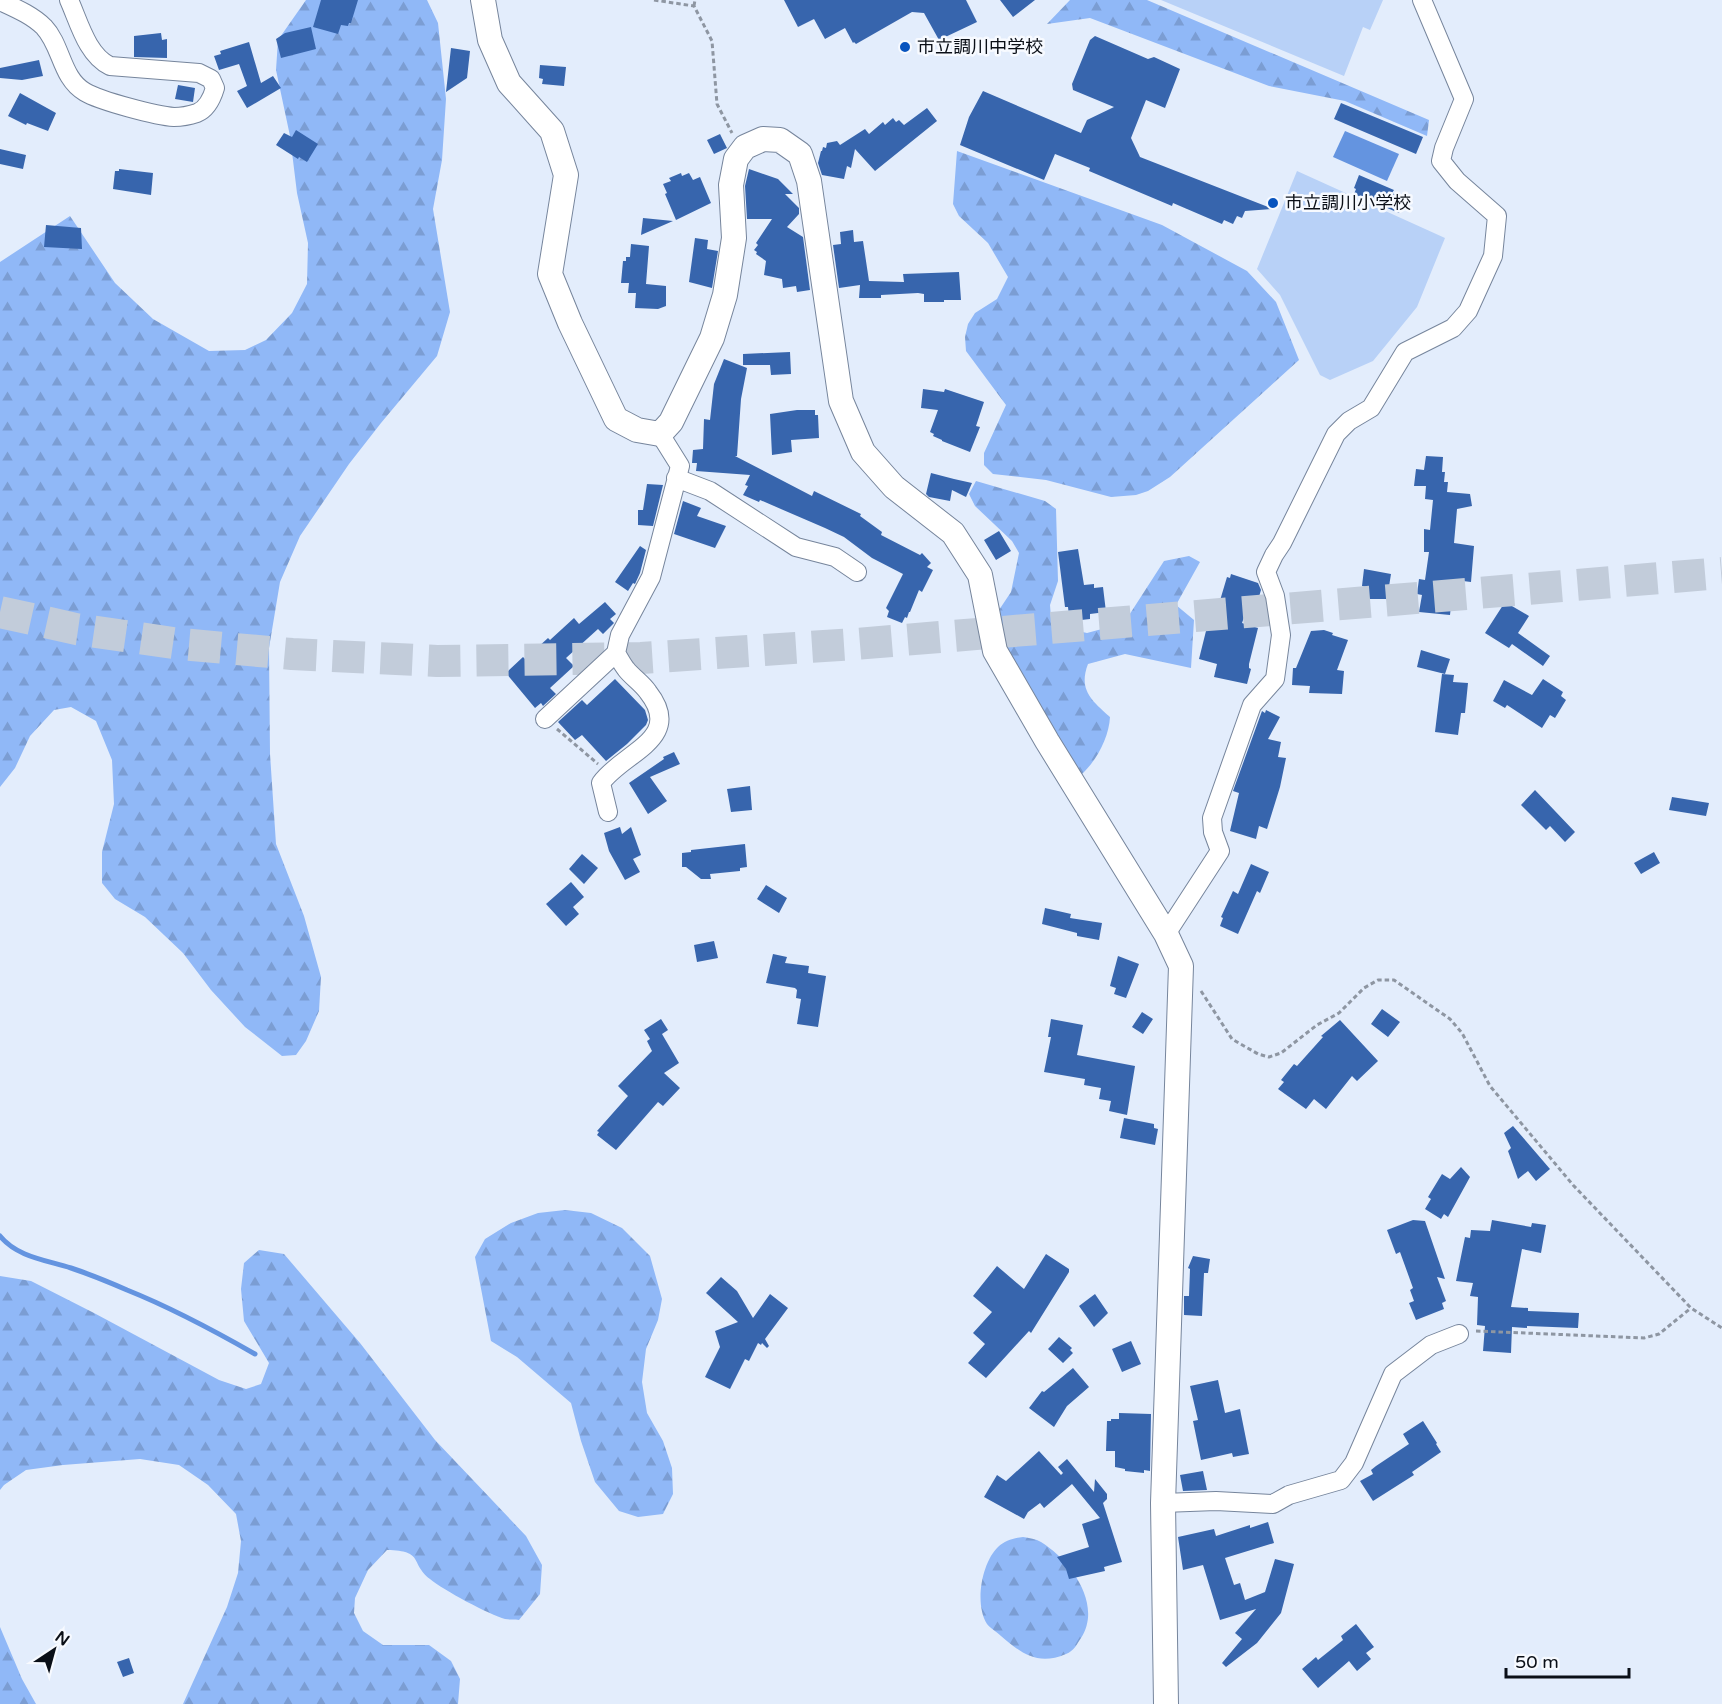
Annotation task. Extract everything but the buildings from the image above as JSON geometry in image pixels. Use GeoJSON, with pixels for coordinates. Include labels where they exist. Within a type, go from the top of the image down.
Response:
{"type":"FeatureCollection","features":[{"type":"Feature","properties":{"kind":"street"},"geometry":{"type":"LineString","coordinates":[[0,1],[19,10],[44,27],[71,80],[85,93],[130,108],[174,117],[198,113],[212,101],[215,88],[211,79],[199,73],[110,66],[100,61],[93,52],[69,0]]}},
{"type":"Feature","properties":{"kind":"street"},"geometry":{"type":"LineString","coordinates":[[483,0],[490,40],[509,83],[552,131],[566,175],[550,274],[570,323],[616,419],[637,430],[660,434],[680,466],[651,577],[620,635],[616,653],[545,718]]}},
{"type":"Feature","properties":{"kind":"street"},"geometry":{"type":"LineString","coordinates":[[1166,934],[1220,851],[1213,832],[1212,818],[1252,705],[1275,679],[1281,635],[1275,596],[1266,572],[1274,555],[1336,434],[1349,421],[1371,408],[1405,352],[1453,328],[1468,311],[1492,256],[1497,216],[1457,181],[1441,161],[1464,99],[1422,0]]}},
{"type":"Feature","properties":{"kind":"street"},"geometry":{"type":"LineString","coordinates":[[660,434],[671,422],[712,338],[725,296],[734,238],[731,185],[736,159],[745,147],[763,139],[780,140],[800,154],[809,181],[841,401],[862,452],[894,487],[953,533],[980,575],[995,651],[1047,741],[1166,934],[1181,966],[1163,1503],[1166,1704]]}},
{"type":"Feature","properties":{"kind":"street"},"geometry":{"type":"LineString","coordinates":[[676,478],[710,491],[796,547],[835,557],[857,572]]}},
{"type":"Feature","properties":{"kind":"street"},"geometry":{"type":"LineString","coordinates":[[608,812],[601,783],[609,773],[653,740],[659,728],[660,711],[648,692],[626,670],[616,653]]}},
{"type":"Feature","properties":{"kind":"street"},"geometry":{"type":"LineString","coordinates":[[1163,1503],[1216,1501],[1273,1504],[1289,1495],[1341,1480],[1354,1463],[1393,1374],[1431,1345],[1459,1334]]}},
{"type":"Feature","properties":{"kind":"path"},"geometry":{"type":"LineString","coordinates":[[654,0],[694,6]]}},
{"type":"Feature","properties":{"kind":"path"},"geometry":{"type":"LineString","coordinates":[[696,0],[694,6],[712,41],[717,104],[730,130],[745,147]]}},
{"type":"Feature","properties":{"kind":"path"},"geometry":{"type":"LineString","coordinates":[[545,718],[609,773]]}},
{"type":"Feature","properties":{"kind":"path"},"geometry":{"type":"LineString","coordinates":[[1181,966],[1202,992],[1232,1040],[1258,1054],[1269,1057],[1281,1053],[1317,1025],[1339,1013],[1364,988],[1378,980],[1394,980],[1450,1019],[1462,1033],[1490,1086],[1573,1185],[1691,1308],[1722,1328]]}},
{"type":"Feature","properties":{"kind":"path"},"geometry":{"type":"LineString","coordinates":[[1459,1334],[1475,1331],[1644,1338],[1659,1334],[1691,1308]]}},
{"type":"Feature","properties":{"kind":"shaded area"},"geometry":{"type":"Polygon","coordinates":[[[1161,0],[1383,0],[1370,30],[1363,27],[1344,76],[1161,0]]]}},
{"type":"Feature","properties":{"kind":"shaded area"},"geometry":{"type":"Polygon","coordinates":[[[1345,131],[1399,154],[1387,181],[1333,157],[1345,131]]]}},
{"type":"Feature","properties":{"kind":"shaded area"},"geometry":{"type":"Polygon","coordinates":[[[1297,171],[1445,238],[1417,307],[1373,361],[1330,380],[1320,375],[1280,295],[1257,269],[1297,171]]]}},
{"type":"Feature","properties":{"kind":"green space"},"geometry":{"type":"Polygon","coordinates":[[[306,0],[427,0],[438,23],[446,99],[442,160],[433,209],[450,312],[437,356],[349,464],[300,536],[280,582],[269,648],[270,754],[276,844],[304,916],[321,977],[319,1011],[306,1041],[296,1055],[282,1056],[245,1027],[211,990],[183,953],[145,917],[115,899],[102,883],[102,852],[114,804],[112,760],[96,721],[71,707],[54,710],[30,736],[15,768],[0,787],[0,262],[70,216],[115,283],[153,319],[209,351],[245,350],[266,340],[292,313],[307,284],[308,243],[276,70],[278,40],[306,0]]]}},
{"type":"Feature","properties":{"kind":"green space"},"geometry":{"type":"Polygon","coordinates":[[[1070,0],[1147,0],[1429,120],[1427,136],[1345,101],[1269,86],[1090,18],[1047,24],[1070,0]]]}},
{"type":"Feature","properties":{"kind":"green space"},"geometry":{"type":"Polygon","coordinates":[[[957,151],[1162,225],[1247,271],[1276,302],[1299,360],[1170,477],[1148,491],[1136,495],[1111,497],[1046,480],[993,474],[984,465],[984,453],[1006,405],[966,351],[965,337],[968,324],[975,313],[997,299],[1008,277],[988,243],[959,216],[953,204],[957,151]]]}},
{"type":"Feature","properties":{"kind":"green space"},"geometry":{"type":"Polygon","coordinates":[[[976,481],[1045,501],[1056,509],[1058,581],[1050,605],[1051,618],[1060,627],[1087,633],[1124,623],[1164,561],[1189,556],[1200,562],[1176,605],[1194,620],[1191,668],[1125,654],[1088,664],[1085,681],[1088,694],[1110,717],[1101,748],[1093,762],[1082,774],[1013,688],[997,613],[1011,592],[1019,553],[1012,541],[975,506],[969,494],[976,481]]]}},
{"type":"Feature","properties":{"kind":"green space"},"geometry":{"type":"Polygon","coordinates":[[[565,1210],[591,1213],[622,1228],[650,1256],[662,1299],[658,1320],[646,1349],[642,1382],[647,1413],[663,1441],[672,1468],[673,1494],[663,1514],[638,1517],[619,1511],[595,1482],[571,1403],[517,1357],[491,1341],[475,1257],[485,1239],[511,1223],[538,1213],[565,1210]]]}},
{"type":"Feature","properties":{"kind":"green space"},"geometry":{"type":"Polygon","coordinates":[[[259,1250],[284,1254],[360,1343],[435,1440],[526,1536],[542,1565],[540,1594],[519,1620],[498,1617],[445,1589],[430,1579],[415,1558],[407,1553],[387,1550],[368,1570],[355,1598],[354,1613],[363,1631],[383,1645],[429,1645],[451,1661],[460,1679],[458,1704],[183,1704],[227,1607],[238,1573],[241,1541],[236,1514],[208,1485],[179,1465],[140,1459],[26,1470],[0,1490],[0,1276],[31,1281],[219,1380],[246,1389],[261,1384],[269,1363],[244,1321],[241,1289],[244,1263],[259,1250]]]}},
{"type":"Feature","properties":{"kind":"green space"},"geometry":{"type":"Polygon","coordinates":[[[1023,1537],[1041,1542],[1063,1560],[1072,1571],[1086,1597],[1087,1625],[1075,1647],[1066,1654],[1047,1659],[1023,1653],[990,1627],[983,1616],[982,1584],[992,1554],[1010,1540],[1023,1537]]]}},
{"type":"Feature","properties":{"kind":"green space"},"geometry":{"type":"Polygon","coordinates":[[[0,1627],[22,1679],[36,1704],[0,1704],[0,1627]]]}},
{"type":"Feature","properties":{"kind":"waterway"},"geometry":{"type":"LineString","coordinates":[[0,1236],[23,1253],[85,1273],[144,1297],[255,1354]]}},
{"type":"Feature","properties":{"kind":"tunnel"},"geometry":{"type":"LineString","coordinates":[[0,612],[76,629],[180,644],[292,654],[437,661],[641,658],[855,644],[1722,573]]}},
{"type":"Feature","properties":{"kind":"place","name":"市立調川中学校"},"geometry":{"type":"Point","coordinates":[905,47]}},
{"type":"Feature","properties":{"kind":"place","name":"市立調川小学校"},"geometry":{"type":"Point","coordinates":[1273,203]}}]}
